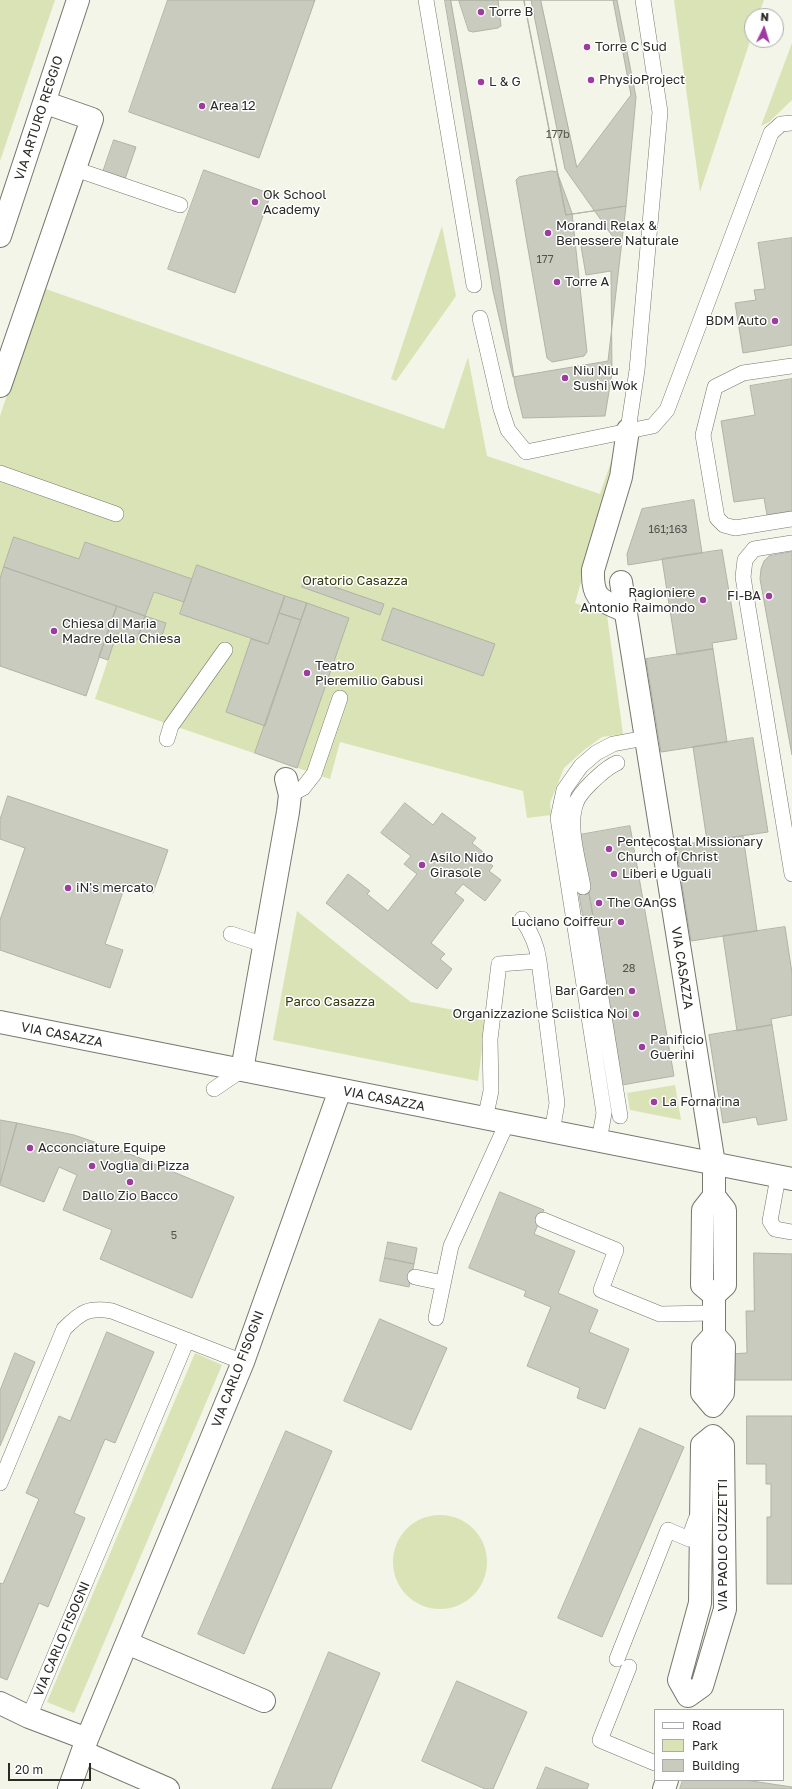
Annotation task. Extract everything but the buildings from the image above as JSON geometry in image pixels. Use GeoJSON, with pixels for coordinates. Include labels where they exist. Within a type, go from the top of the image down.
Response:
{"type":"FeatureCollection","features":[{"type":"Feature","properties":{"kind":"street","name":"VIA ARTURO REGGIO"},"geometry":{"type":"LineString","coordinates":[[0,236],[78,0]]}},
{"type":"Feature","properties":{"kind":"street"},"geometry":{"type":"LineString","coordinates":[[0,386],[92,119],[52,105]]}},
{"type":"Feature","properties":{"kind":"street"},"geometry":{"type":"LineString","coordinates":[[625,611],[600,599],[593,585],[593,570],[621,476],[628,430]]}},
{"type":"Feature","properties":{"kind":"street","name":"VIA CASAZZA"},"geometry":{"type":"LineString","coordinates":[[621,582],[714,1164]]}},
{"type":"Feature","properties":{"kind":"street"},"geometry":{"type":"LineString","coordinates":[[242,1070],[265,945],[288,787]]}},
{"type":"Feature","properties":{"kind":"street","name":"VIA CASAZZA"},"geometry":{"type":"LineString","coordinates":[[0,1022],[785,1178]]}},
{"type":"Feature","properties":{"kind":"street","name":"VIA CARLO FISOGNI"},"geometry":{"type":"LineString","coordinates":[[69,1789],[126,1643],[243,1362],[340,1090]]}},
{"type":"Feature","properties":{"kind":"street"},"geometry":{"type":"LineString","coordinates":[[713,1436],[713,1406],[702,1392],[703,1347],[714,1314],[702,1285],[703,1210],[714,1196],[714,1164]]}},
{"type":"Feature","properties":{"kind":"street","name":"VIA PAOLO CUZZETTI"},"geometry":{"type":"LineString","coordinates":[[713,1436],[723,1446],[724,1503],[725,1609],[702,1686],[686,1703],[679,1680],[700,1603],[702,1445],[713,1436]]}},
{"type":"Feature","properties":{"kind":"street"},"geometry":{"type":"LineString","coordinates":[[126,1643],[264,1701]]}},
{"type":"Feature","properties":{"kind":"street"},"geometry":{"type":"LineString","coordinates":[[0,1703],[168,1789]]}},
{"type":"Feature","properties":{"kind":"lane"},"geometry":{"type":"LineString","coordinates":[[426,0],[474,285]]}},
{"type":"Feature","properties":{"kind":"lane"},"geometry":{"type":"LineString","coordinates":[[628,430],[637,370],[660,112],[643,0]]}},
{"type":"Feature","properties":{"kind":"lane"},"geometry":{"type":"LineString","coordinates":[[480,318],[501,409],[508,430],[526,452],[653,426],[667,410],[771,133],[781,124],[792,123]]}},
{"type":"Feature","properties":{"kind":"lane"},"geometry":{"type":"LineString","coordinates":[[74,169],[180,205]]}},
{"type":"Feature","properties":{"kind":"lane"},"geometry":{"type":"LineString","coordinates":[[792,366],[743,373],[716,387],[703,435],[717,518],[724,525],[735,528],[792,519]]}},
{"type":"Feature","properties":{"kind":"lane"},"geometry":{"type":"LineString","coordinates":[[0,473],[116,514]]}},
{"type":"Feature","properties":{"kind":"lane"},"geometry":{"type":"LineString","coordinates":[[792,543],[754,549],[745,560],[743,577],[792,874]]}},
{"type":"Feature","properties":{"kind":"lane"},"geometry":{"type":"LineString","coordinates":[[167,739],[172,726],[225,650]]}},
{"type":"Feature","properties":{"kind":"lane"},"geometry":{"type":"LineString","coordinates":[[288,787],[303,788],[314,774],[340,698]]}},
{"type":"Feature","properties":{"kind":"lane"},"geometry":{"type":"LineString","coordinates":[[599,1141],[604,1113],[558,818],[564,790],[581,766],[596,753],[612,744],[645,738]]}},
{"type":"Feature","properties":{"kind":"lane"},"geometry":{"type":"LineString","coordinates":[[583,887],[572,821],[576,802],[591,783],[609,766],[617,763]]}},
{"type":"Feature","properties":{"kind":"lane"},"geometry":{"type":"LineString","coordinates":[[522,919],[532,935],[538,952],[557,1103],[552,1132]]}},
{"type":"Feature","properties":{"kind":"lane"},"geometry":{"type":"LineString","coordinates":[[589,923],[620,1116]]}},
{"type":"Feature","properties":{"kind":"lane"},"geometry":{"type":"LineString","coordinates":[[231,934],[265,945]]}},
{"type":"Feature","properties":{"kind":"lane"},"geometry":{"type":"LineString","coordinates":[[485,1119],[491,1091],[490,1039],[499,964],[539,961]]}},
{"type":"Feature","properties":{"kind":"lane"},"geometry":{"type":"LineString","coordinates":[[214,1089],[242,1070]]}},
{"type":"Feature","properties":{"kind":"lane"},"geometry":{"type":"LineString","coordinates":[[436,1318],[451,1246],[507,1123]]}},
{"type":"Feature","properties":{"kind":"lane"},"geometry":{"type":"LineString","coordinates":[[785,1178],[770,1221],[775,1229],[792,1232]]}},
{"type":"Feature","properties":{"kind":"lane"},"geometry":{"type":"LineString","coordinates":[[543,1220],[616,1250],[601,1290],[660,1314],[714,1314]]}},
{"type":"Feature","properties":{"kind":"lane"},"geometry":{"type":"LineString","coordinates":[[415,1277],[443,1283]]}},
{"type":"Feature","properties":{"kind":"lane"},"geometry":{"type":"LineString","coordinates":[[0,1483],[64,1329],[77,1316],[96,1308],[112,1311],[243,1362]]}},
{"type":"Feature","properties":{"kind":"lane","name":"VIA CARLO FISOGNI"},"geometry":{"type":"LineString","coordinates":[[29,1717],[187,1340]]}},
{"type":"Feature","properties":{"kind":"lane"},"geometry":{"type":"LineString","coordinates":[[654,1763],[600,1740],[623,1663],[668,1530],[689,1539],[701,1504],[724,1503]]}},
{"type":"Feature","properties":{"kind":"green space"},"geometry":{"type":"Polygon","coordinates":[[[0,0],[55,0],[0,161],[0,0]]]}},
{"type":"Feature","properties":{"kind":"green space"},"geometry":{"type":"Polygon","coordinates":[[[674,0],[764,0],[761,8],[744,8],[744,48],[748,48],[700,192],[674,0]]]}},
{"type":"Feature","properties":{"kind":"green space"},"geometry":{"type":"Polygon","coordinates":[[[792,43],[792,100],[769,122],[761,126],[792,43]]]}},
{"type":"Feature","properties":{"kind":"green space"},"geometry":{"type":"Polygon","coordinates":[[[442,226],[456,296],[396,381],[391,379],[442,226]]]}},
{"type":"Feature","properties":{"kind":"green space","name":"Oratorio Casazza"},"geometry":{"type":"Polygon","coordinates":[[[43,288],[444,429],[468,357],[487,456],[600,494],[617,444],[618,453],[575,603],[607,615],[623,734],[602,737],[584,750],[564,768],[550,803],[551,815],[527,818],[523,791],[340,742],[330,779],[95,699],[117,633],[137,640],[139,635],[159,641],[166,623],[145,616],[154,592],[184,602],[192,579],[85,542],[79,559],[15,537],[0,579],[0,416],[43,288]]]}},
{"type":"Feature","properties":{"kind":"green space","name":"Parco Casazza"},"geometry":{"type":"Polygon","coordinates":[[[297,911],[411,1002],[486,1016],[478,1081],[273,1040],[297,911]]]}},
{"type":"Feature","properties":{"kind":"green space"},"geometry":{"type":"Polygon","coordinates":[[[675,1085],[681,1120],[630,1110],[627,1093],[675,1085]]]}},
{"type":"Feature","properties":{"kind":"green space"},"geometry":{"type":"Polygon","coordinates":[[[195,1353],[222,1365],[74,1713],[47,1702],[195,1353]]]}},
{"type":"Feature","properties":{"kind":"green space"},"geometry":{"type":"Polygon","coordinates":[[[440,1515],[458,1519],[473,1529],[483,1544],[487,1562],[483,1580],[473,1595],[458,1605],[440,1609],[422,1605],[407,1595],[397,1580],[393,1562],[397,1544],[407,1529],[422,1519],[440,1515]]]}},
{"type":"Feature","properties":{"kind":"place","name":"Torre B"},"geometry":{"type":"Point","coordinates":[481,12]}},
{"type":"Feature","properties":{"kind":"place","name":"Torre C Sud"},"geometry":{"type":"Point","coordinates":[587,47]}},
{"type":"Feature","properties":{"kind":"place","name":"PhysioProject"},"geometry":{"type":"Point","coordinates":[591,80]}},
{"type":"Feature","properties":{"kind":"place","name":"L & G"},"geometry":{"type":"Point","coordinates":[481,82]}},
{"type":"Feature","properties":{"kind":"place","name":"Area 12"},"geometry":{"type":"Point","coordinates":[202,106]}},
{"type":"Feature","properties":{"kind":"place","name":"Ok School Academy"},"geometry":{"type":"Point","coordinates":[255,202]}},
{"type":"Feature","properties":{"kind":"place","name":"Morandi Relax & Benessere Naturale"},"geometry":{"type":"Point","coordinates":[548,233]}},
{"type":"Feature","properties":{"kind":"place","name":"Torre A"},"geometry":{"type":"Point","coordinates":[557,282]}},
{"type":"Feature","properties":{"kind":"place","name":"BDM Auto"},"geometry":{"type":"Point","coordinates":[775,321]}},
{"type":"Feature","properties":{"kind":"place","name":"Niu Niu Sushi Wok"},"geometry":{"type":"Point","coordinates":[565,378]}},
{"type":"Feature","properties":{"kind":"place","name":"FI-BA"},"geometry":{"type":"Point","coordinates":[769,596]}},
{"type":"Feature","properties":{"kind":"place","name":"Ragioniere Antonio Raimondo"},"geometry":{"type":"Point","coordinates":[703,600]}},
{"type":"Feature","properties":{"kind":"place","name":"Chiesa di Maria Madre della Chiesa"},"geometry":{"type":"Point","coordinates":[54,631]}},
{"type":"Feature","properties":{"kind":"place","name":"Teatro Pieremilio Gabusi"},"geometry":{"type":"Point","coordinates":[307,673]}},
{"type":"Feature","properties":{"kind":"place","name":"Pentecostal Missionary Church of Christ"},"geometry":{"type":"Point","coordinates":[609,849]}},
{"type":"Feature","properties":{"kind":"place","name":"Asilo Nido Girasole"},"geometry":{"type":"Point","coordinates":[422,865]}},
{"type":"Feature","properties":{"kind":"place","name":"Liberi e Uguali"},"geometry":{"type":"Point","coordinates":[614,874]}},
{"type":"Feature","properties":{"kind":"place","name":"iN's mercato"},"geometry":{"type":"Point","coordinates":[68,888]}},
{"type":"Feature","properties":{"kind":"place","name":"The GAnGS"},"geometry":{"type":"Point","coordinates":[599,903]}},
{"type":"Feature","properties":{"kind":"place","name":"Luciano Coiffeur"},"geometry":{"type":"Point","coordinates":[621,922]}},
{"type":"Feature","properties":{"kind":"place","name":"Bar Garden"},"geometry":{"type":"Point","coordinates":[632,991]}},
{"type":"Feature","properties":{"kind":"place","name":"Organizzazione Sciistica Noi"},"geometry":{"type":"Point","coordinates":[636,1014]}},
{"type":"Feature","properties":{"kind":"place","name":"Panificio Guerini"},"geometry":{"type":"Point","coordinates":[642,1047]}},
{"type":"Feature","properties":{"kind":"place","name":"La Fornarina"},"geometry":{"type":"Point","coordinates":[654,1102]}},
{"type":"Feature","properties":{"kind":"place","name":"Acconciature Equipe"},"geometry":{"type":"Point","coordinates":[30,1148]}},
{"type":"Feature","properties":{"kind":"place","name":"Voglia di Pizza"},"geometry":{"type":"Point","coordinates":[92,1166]}},
{"type":"Feature","properties":{"kind":"place","name":"Dallo Zio Bacco"},"geometry":{"type":"Point","coordinates":[130,1182]}}]}
